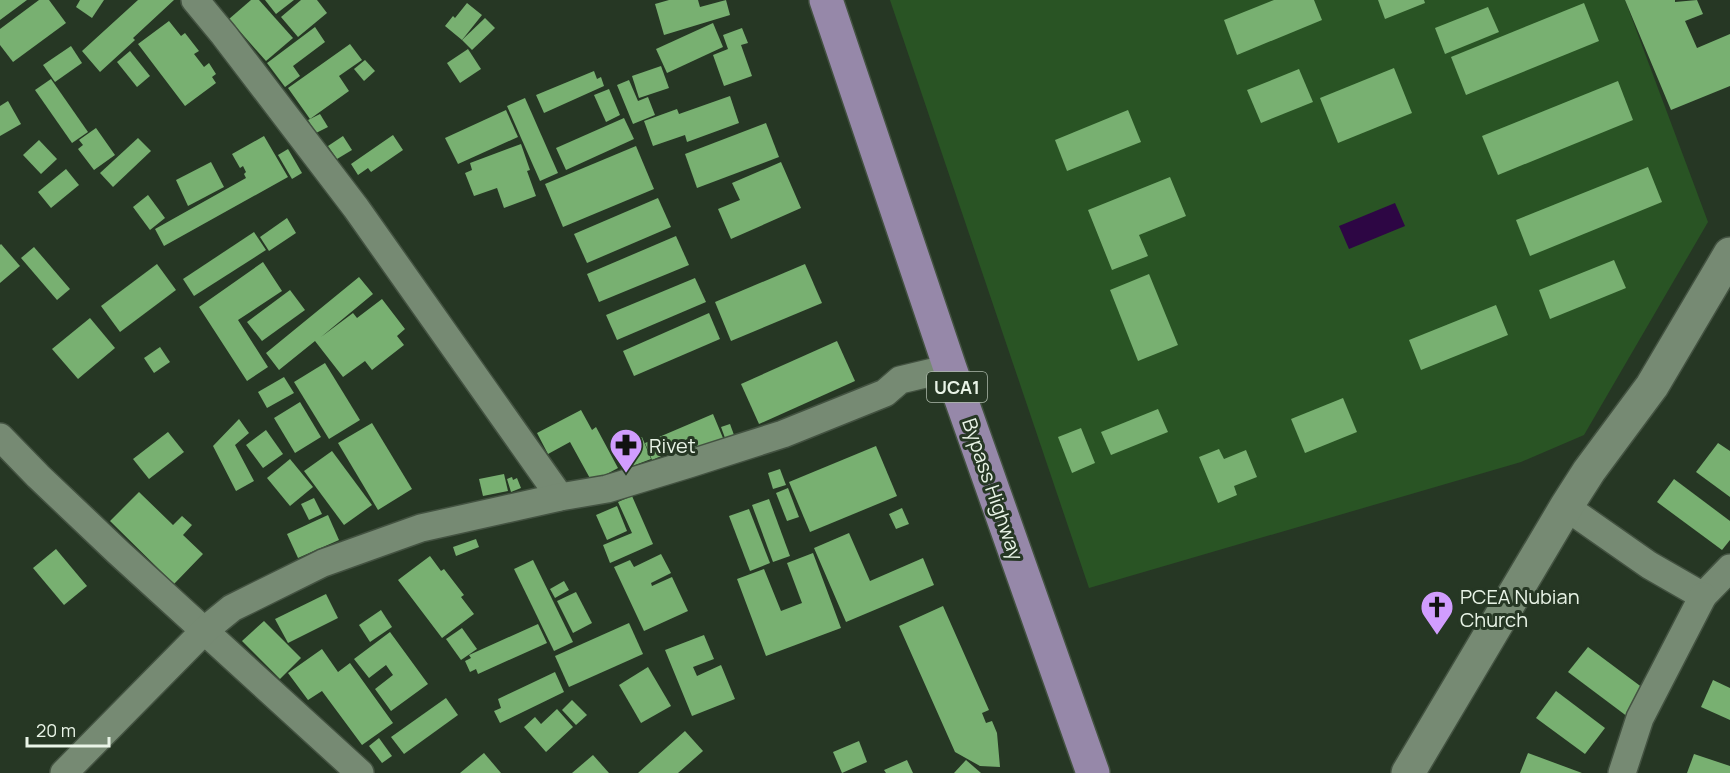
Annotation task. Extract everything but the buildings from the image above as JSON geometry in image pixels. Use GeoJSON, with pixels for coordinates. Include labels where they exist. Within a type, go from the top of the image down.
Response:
{"type":"FeatureCollection","features":[{"type":"Feature","properties":{"kind":"main road","name":"Bypass Highway"},"geometry":{"type":"LineString","coordinates":[[826,0],[950,368],[1093,773]]}},
{"type":"Feature","properties":{"kind":"street"},"geometry":{"type":"LineString","coordinates":[[195,0],[356,208],[560,497]]}},
{"type":"Feature","properties":{"kind":"street"},"geometry":{"type":"LineString","coordinates":[[1408,773],[1566,507],[1589,471],[1652,387],[1730,254]]}},
{"type":"Feature","properties":{"kind":"street"},"geometry":{"type":"LineString","coordinates":[[64,773],[205,630],[232,608],[323,563],[421,528],[560,497],[607,489],[783,434],[885,393],[900,380],[950,368]]}},
{"type":"Feature","properties":{"kind":"street"},"geometry":{"type":"LineString","coordinates":[[0,437],[38,477],[360,773]]}},
{"type":"Feature","properties":{"kind":"street"},"geometry":{"type":"LineString","coordinates":[[1566,507],[1649,565],[1703,596]]}},
{"type":"Feature","properties":{"kind":"street"},"geometry":{"type":"LineString","coordinates":[[1622,773],[1640,718],[1703,596],[1730,568]]}},
{"type":"Feature","properties":{"kind":"green space"},"geometry":{"type":"Polygon","coordinates":[[[890,0],[1625,0],[1708,222],[1584,435],[1521,462],[1089,588],[890,0]]]}},
{"type":"Feature","properties":{"kind":"shaded area"},"geometry":{"type":"Polygon","coordinates":[[[1395,203],[1405,226],[1349,249],[1339,226],[1395,203]]]}},
{"type":"Feature","properties":{"kind":"place","name":"Rivet"},"geometry":{"type":"Point","coordinates":[626,474]}},
{"type":"Feature","properties":{"kind":"place","name":"PCEA Nubian Church"},"geometry":{"type":"Point","coordinates":[1437,636]}}]}
